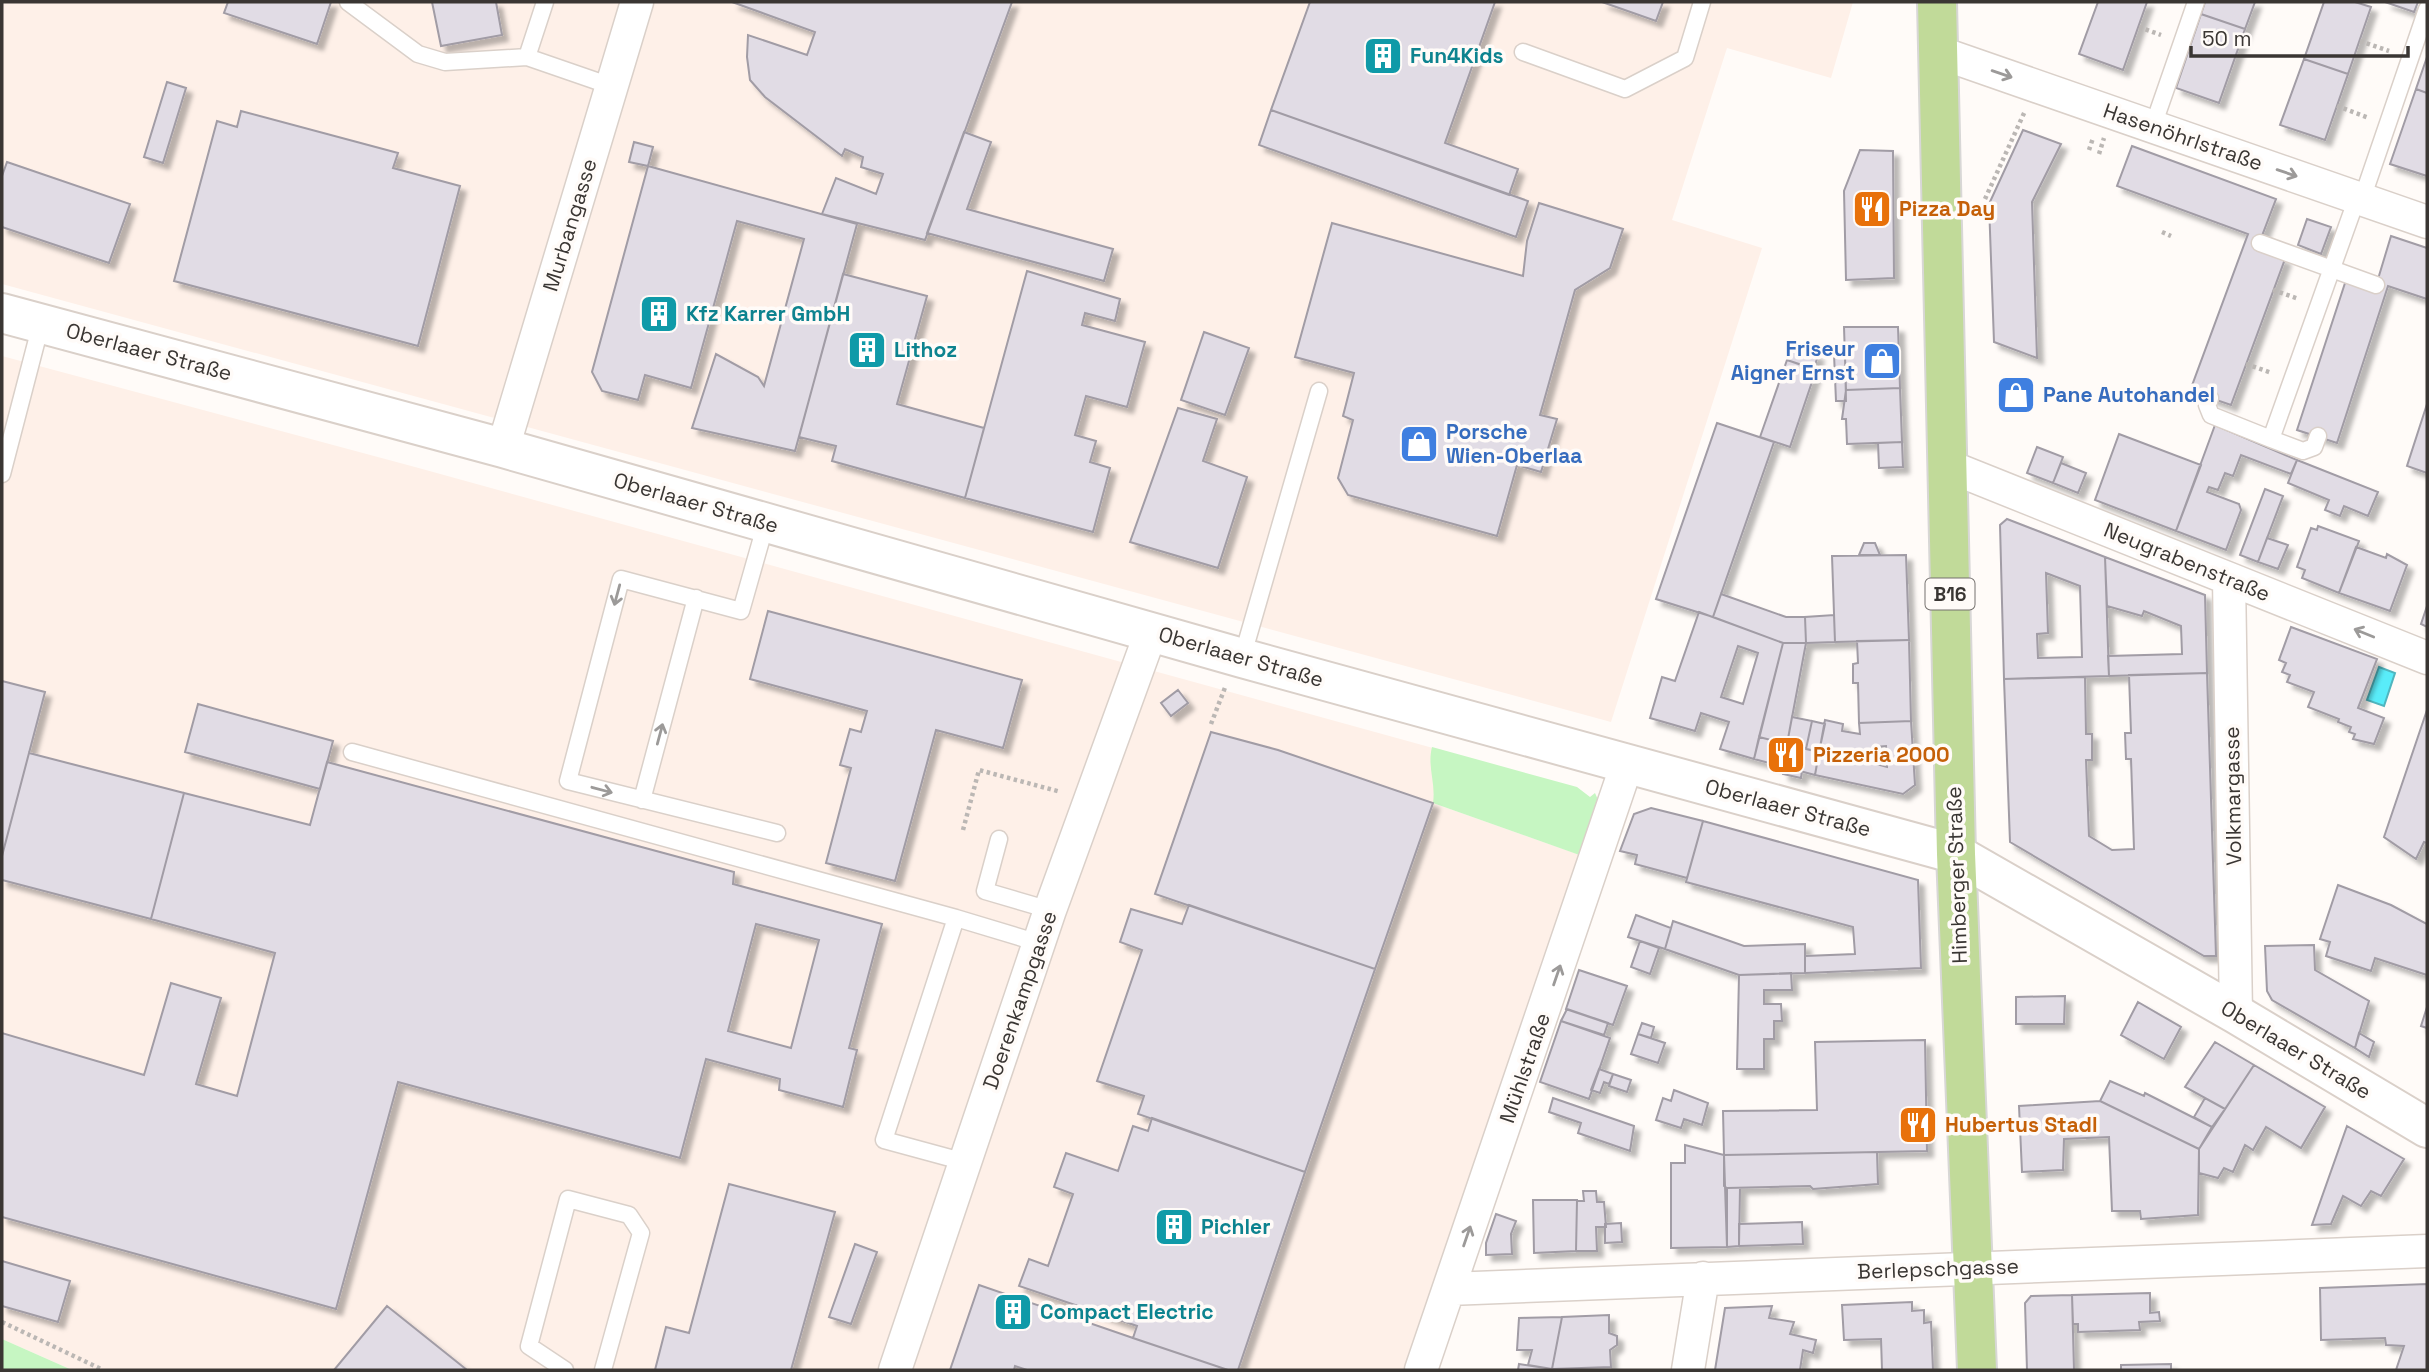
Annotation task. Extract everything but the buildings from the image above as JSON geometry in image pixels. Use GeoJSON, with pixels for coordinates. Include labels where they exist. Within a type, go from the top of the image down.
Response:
{"type":"FeatureCollection","features":[{"type":"Feature","properties":{"kind":"main road","name":"Himberger Straße"},"geometry":{"type":"LineString","coordinates":[[1937,2],[1956,854],[1977,1370]]}},
{"type":"Feature","properties":{"kind":"main road","name":"Oberlaaer Straße"},"geometry":{"type":"LineString","coordinates":[[2,313],[503,448],[1151,632],[1234,671],[1627,764],[1956,854],[2236,1014],[2427,1128]]}},
{"type":"Feature","properties":{"kind":"street","name":"Murbangasse"},"geometry":{"type":"LineString","coordinates":[[503,448],[638,2]]}},
{"type":"Feature","properties":{"kind":"street","name":"Hasenöhrlstraße"},"geometry":{"type":"LineString","coordinates":[[1938,52],[2427,222]]}},
{"type":"Feature","properties":{"kind":"street","name":"Neugrabenstraße"},"geometry":{"type":"LineString","coordinates":[[1948,466],[2427,658]]}},
{"type":"Feature","properties":{"kind":"street","name":"Volkmargasse"},"geometry":{"type":"LineString","coordinates":[[2229,579],[2236,1014]]}},
{"type":"Feature","properties":{"kind":"street","name":"Doerenkampgasse"},"geometry":{"type":"LineString","coordinates":[[895,1370],[1050,910],[1151,632]]}},
{"type":"Feature","properties":{"kind":"street","name":"Mühlstraße"},"geometry":{"type":"LineString","coordinates":[[1421,1370],[1627,764]]}},
{"type":"Feature","properties":{"kind":"street","name":"Berlepschgasse"},"geometry":{"type":"LineString","coordinates":[[1449,1289],[2427,1251]]}},
{"type":"Feature","properties":{"kind":"street"},"geometry":{"type":"LineString","coordinates":[[1688,1370],[1703,1278]]}},
{"type":"Feature","properties":{"kind":"lane"},"geometry":{"type":"LineString","coordinates":[[348,2],[418,54],[445,62],[527,57],[611,86]]}},
{"type":"Feature","properties":{"kind":"lane"},"geometry":{"type":"LineString","coordinates":[[527,57],[545,2]]}},
{"type":"Feature","properties":{"kind":"lane"},"geometry":{"type":"LineString","coordinates":[[1523,52],[1625,89],[1685,58],[1702,2]]}},
{"type":"Feature","properties":{"kind":"lane"},"geometry":{"type":"LineString","coordinates":[[2153,126],[2196,2]]}},
{"type":"Feature","properties":{"kind":"lane"},"geometry":{"type":"LineString","coordinates":[[2271,439],[2388,125],[2427,9]]}},
{"type":"Feature","properties":{"kind":"lane"},"geometry":{"type":"LineString","coordinates":[[2260,243],[2376,285]]}},
{"type":"Feature","properties":{"kind":"lane"},"geometry":{"type":"LineString","coordinates":[[2,474],[41,324]]}},
{"type":"Feature","properties":{"kind":"lane"},"geometry":{"type":"LineString","coordinates":[[1234,671],[1319,391]]}},
{"type":"Feature","properties":{"kind":"lane"},"geometry":{"type":"LineString","coordinates":[[2210,398],[2207,405],[2211,415],[2303,451],[2314,447],[2318,436]]}},
{"type":"Feature","properties":{"kind":"lane"},"geometry":{"type":"LineString","coordinates":[[766,523],[741,611],[621,579],[568,781],[777,833]]}},
{"type":"Feature","properties":{"kind":"lane"},"geometry":{"type":"LineString","coordinates":[[642,800],[695,598]]}},
{"type":"Feature","properties":{"kind":"lane"},"geometry":{"type":"LineString","coordinates":[[352,752],[1039,943]]}},
{"type":"Feature","properties":{"kind":"lane"},"geometry":{"type":"LineString","coordinates":[[999,839],[985,891],[1050,910]]}},
{"type":"Feature","properties":{"kind":"lane"},"geometry":{"type":"LineString","coordinates":[[956,918],[884,1140],[965,1162]]}},
{"type":"Feature","properties":{"kind":"lane"},"geometry":{"type":"LineString","coordinates":[[565,1370],[529,1346],[568,1199],[629,1215],[641,1233],[603,1370]]}},
{"type":"Feature","properties":{"kind":"path"},"geometry":{"type":"LineString","coordinates":[[2360,41],[2410,59]]}},
{"type":"Feature","properties":{"kind":"path"},"geometry":{"type":"LineString","coordinates":[[1985,200],[2028,105]]}},
{"type":"Feature","properties":{"kind":"path"},"geometry":{"type":"LineString","coordinates":[[2337,106],[2388,125]]}},
{"type":"Feature","properties":{"kind":"path"},"geometry":{"type":"LineString","coordinates":[[2162,232],[2171,236]]}},
{"type":"Feature","properties":{"kind":"path"},"geometry":{"type":"LineString","coordinates":[[1211,724],[1234,671]]}},
{"type":"Feature","properties":{"kind":"path"},"geometry":{"type":"LineString","coordinates":[[963,830],[979,770],[1061,792]]}},
{"type":"Feature","properties":{"kind":"path"},"geometry":{"type":"LineString","coordinates":[[2,1322],[103,1370]]}},
{"type":"Feature","properties":{"kind":"shaded area"},"geometry":{"type":"Polygon","coordinates":[[[2,2],[1853,2],[1831,78],[1727,48],[1672,220],[1762,248],[1611,722],[2,284],[2,2]]]}},
{"type":"Feature","properties":{"kind":"shaded area"},"geometry":{"type":"Polygon","coordinates":[[[2,356],[1451,753],[1433,803],[1580,855],[1404,1370],[72,1370],[2,1339],[2,356]]]}},
{"type":"Feature","properties":{"kind":"green space"},"geometry":{"type":"Polygon","coordinates":[[[1432,747],[1577,787],[1590,797],[1595,793],[1599,802],[1585,857],[1433,803],[1430,761],[1432,747]]]}},
{"type":"Feature","properties":{"kind":"green space"},"geometry":{"type":"Polygon","coordinates":[[[2,1339],[72,1370],[2,1370],[2,1339]]]}},
{"type":"Feature","properties":{"kind":"water"},"geometry":{"type":"Polygon","coordinates":[[[2379,667],[2395,673],[2384,706],[2367,700],[2379,667]]]}},
{"type":"Feature","properties":{"kind":"place","name":"Fun4Kids"},"geometry":{"type":"Point","coordinates":[1383,56]}},
{"type":"Feature","properties":{"kind":"place","name":"Pizza Day"},"geometry":{"type":"Point","coordinates":[1872,209]}},
{"type":"Feature","properties":{"kind":"place","name":"Kfz Karrer GmbH"},"geometry":{"type":"Point","coordinates":[659,314]}},
{"type":"Feature","properties":{"kind":"place","name":"Lithoz"},"geometry":{"type":"Point","coordinates":[867,350]}},
{"type":"Feature","properties":{"kind":"place","name":"Friseur Aigner Ernst"},"geometry":{"type":"Point","coordinates":[1882,361]}},
{"type":"Feature","properties":{"kind":"place","name":"Pane Autohandel"},"geometry":{"type":"Point","coordinates":[2016,395]}},
{"type":"Feature","properties":{"kind":"place","name":"Porsche Wien-Oberlaa"},"geometry":{"type":"Point","coordinates":[1419,444]}},
{"type":"Feature","properties":{"kind":"place","name":"Pizzeria 2000"},"geometry":{"type":"Point","coordinates":[1786,755]}},
{"type":"Feature","properties":{"kind":"place","name":"Hubertus Stadl"},"geometry":{"type":"Point","coordinates":[1918,1125]}},
{"type":"Feature","properties":{"kind":"place","name":"Pichler"},"geometry":{"type":"Point","coordinates":[1174,1227]}},
{"type":"Feature","properties":{"kind":"place","name":"Compact Electric"},"geometry":{"type":"Point","coordinates":[1013,1312]}}]}
